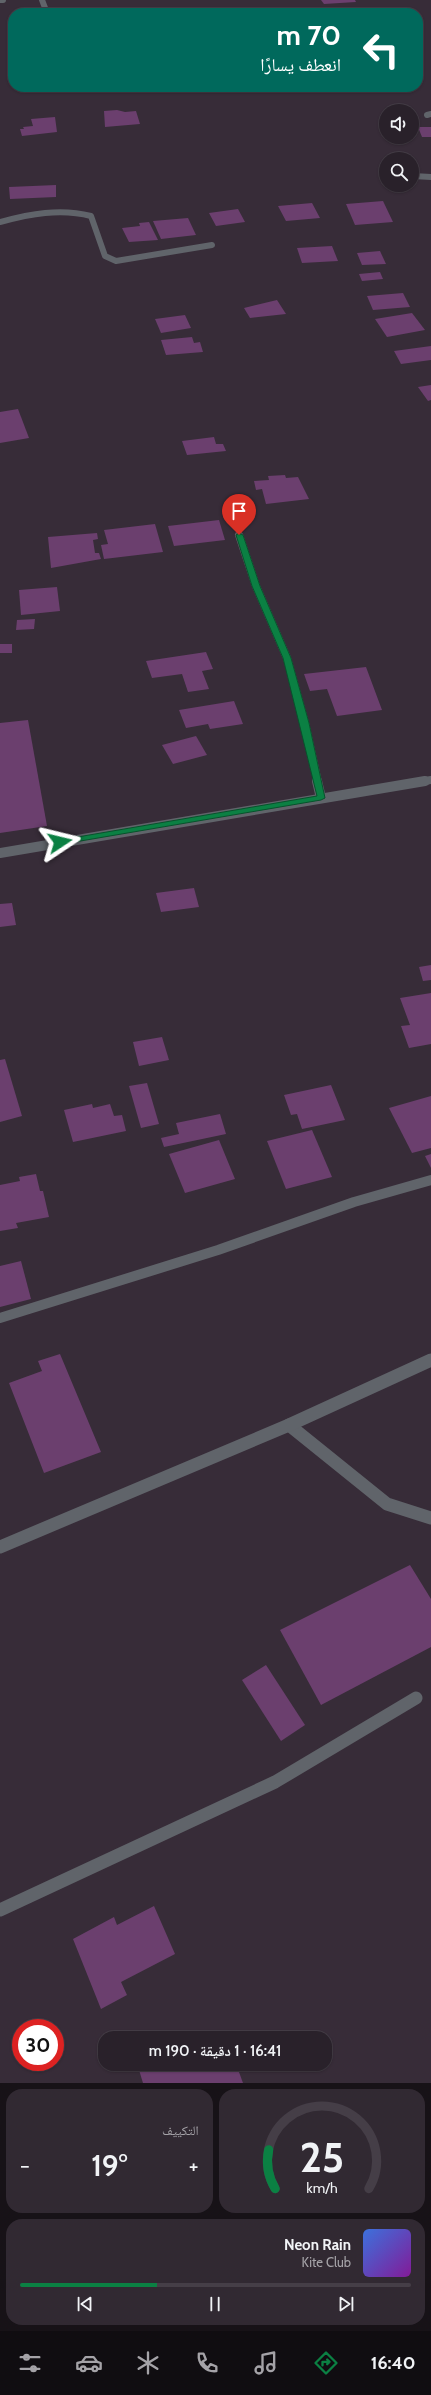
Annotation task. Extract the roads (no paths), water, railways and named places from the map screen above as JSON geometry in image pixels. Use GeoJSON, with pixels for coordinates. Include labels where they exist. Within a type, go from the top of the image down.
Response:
{"type":"FeatureCollection","features":[{"type":"Feature","properties":{"kind":"street"},"geometry":{"type":"LineString","coordinates":[[419,176],[431,177]]}},
{"type":"Feature","properties":{"kind":"street"},"geometry":{"type":"LineString","coordinates":[[0,222],[21,216],[64,211],[81,212],[91,216],[105,256],[116,261],[212,245]]}},
{"type":"Feature","properties":{"kind":"street"},"geometry":{"type":"LineString","coordinates":[[239,535],[256,586],[287,658],[305,723],[321,798]]}},
{"type":"Feature","properties":{"kind":"street"},"geometry":{"type":"LineString","coordinates":[[0,853],[431,780]]}},
{"type":"Feature","properties":{"kind":"street"},"geometry":{"type":"LineString","coordinates":[[0,1318],[226,1247],[354,1202],[431,1180]]}},
{"type":"Feature","properties":{"kind":"street"},"geometry":{"type":"LineString","coordinates":[[0,1547],[289,1425],[431,1360]]}},
{"type":"Feature","properties":{"kind":"street"},"geometry":{"type":"LineString","coordinates":[[289,1425],[387,1504],[431,1518]]}},
{"type":"Feature","properties":{"kind":"street"},"geometry":{"type":"LineString","coordinates":[[0,1910],[275,1782],[416,1698]]}}]}
